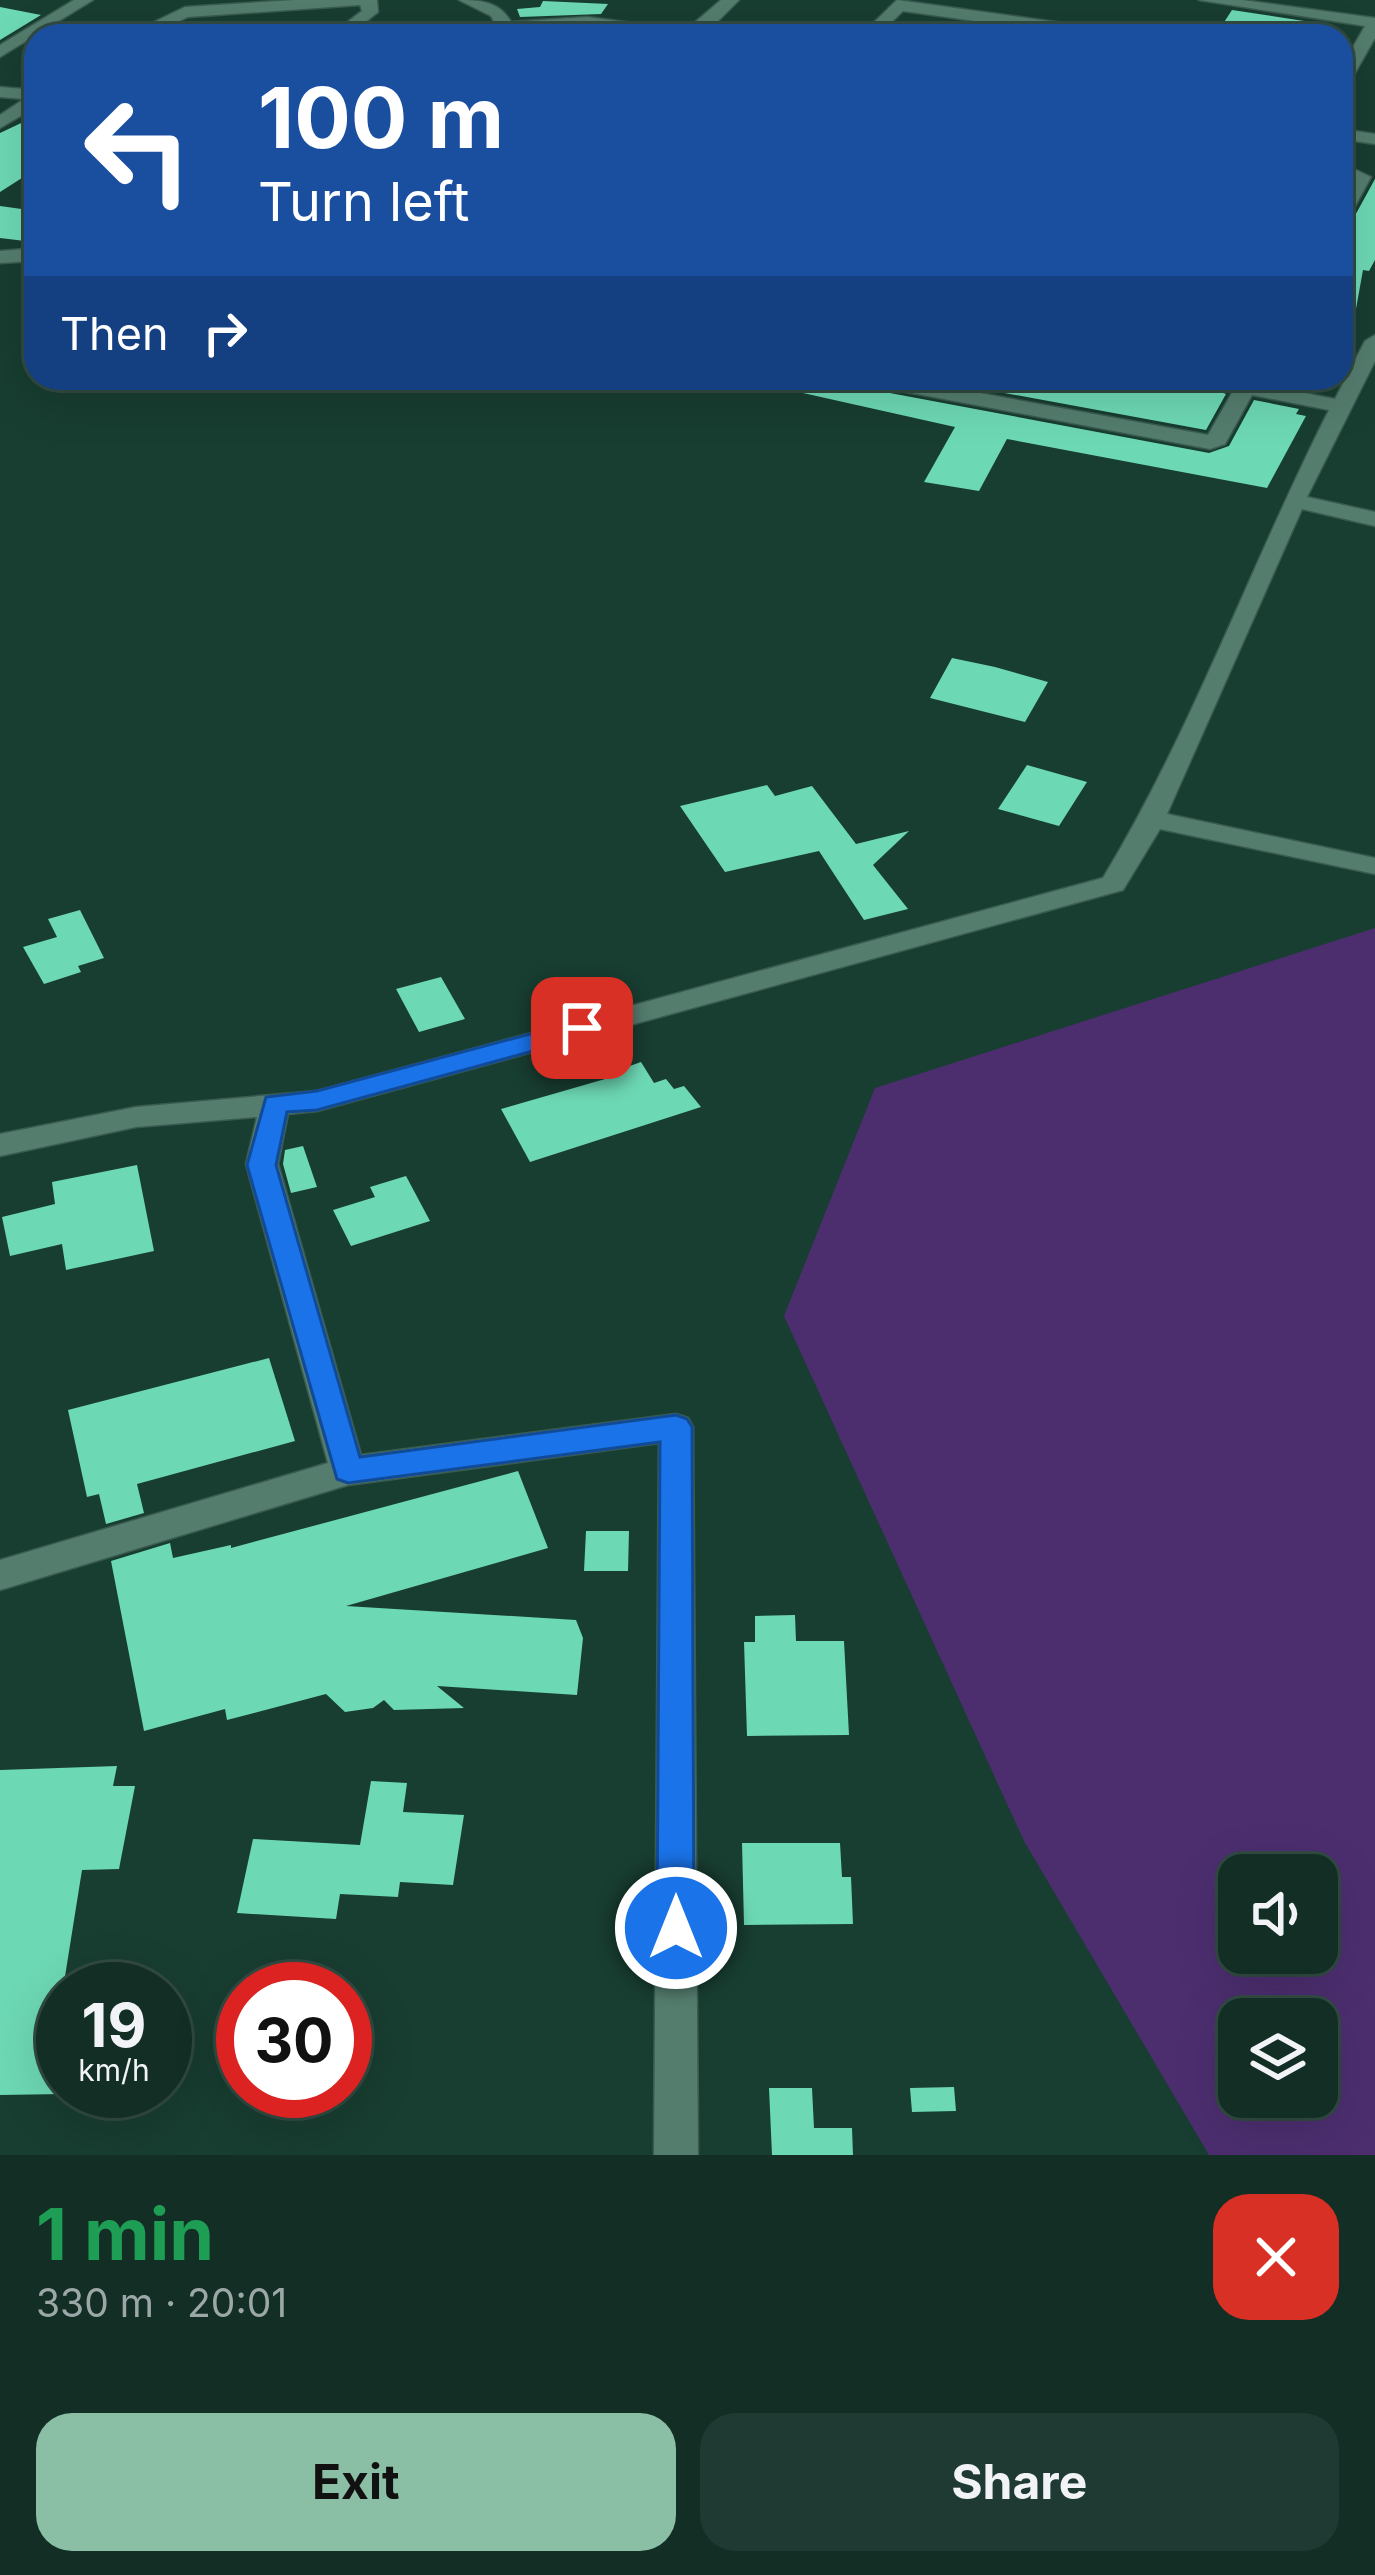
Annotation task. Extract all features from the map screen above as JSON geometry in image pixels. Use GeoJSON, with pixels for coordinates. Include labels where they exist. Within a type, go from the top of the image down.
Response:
{"type":"FeatureCollection","features":[{"type":"Feature","properties":{"kind":"street"},"geometry":{"type":"LineString","coordinates":[[48,24],[85,0]]}},
{"type":"Feature","properties":{"kind":"street"},"geometry":{"type":"LineString","coordinates":[[159,24],[185,12],[368,0],[370,12],[354,24]]}},
{"type":"Feature","properties":{"kind":"street"},"geometry":{"type":"LineString","coordinates":[[467,0],[498,13],[504,24]]}},
{"type":"Feature","properties":{"kind":"street"},"geometry":{"type":"LineString","coordinates":[[705,24],[731,0]]}},
{"type":"Feature","properties":{"kind":"street"},"geometry":{"type":"LineString","coordinates":[[1207,0],[1375,23],[1353,57]]}},
{"type":"Feature","properties":{"kind":"street"},"geometry":{"type":"LineString","coordinates":[[881,24],[903,3],[962,6],[1057,24]]}},
{"type":"Feature","properties":{"kind":"street"},"geometry":{"type":"LineString","coordinates":[[549,24],[613,24]]}},
{"type":"Feature","properties":{"kind":"street"},"geometry":{"type":"LineString","coordinates":[[1353,384],[1375,341]]}},
{"type":"Feature","properties":{"kind":"street"},"geometry":{"type":"LineString","coordinates":[[930,390],[1210,442],[1217,439],[1244,390]]}},
{"type":"Feature","properties":{"kind":"street"},"geometry":{"type":"LineString","coordinates":[[1277,390],[1342,406]]}},
{"type":"Feature","properties":{"kind":"street"},"geometry":{"type":"LineString","coordinates":[[0,1145],[136,1118],[317,1101],[1113,884],[1152,819],[1294,501],[1350,390]]}},
{"type":"Feature","properties":{"kind":"street"},"geometry":{"type":"LineString","coordinates":[[1294,501],[1375,519]]}},
{"type":"Feature","properties":{"kind":"street"},"geometry":{"type":"LineString","coordinates":[[1152,819],[1375,866]]}},
{"type":"Feature","properties":{"kind":"street"},"geometry":{"type":"LineString","coordinates":[[275,1104],[262,1165],[348,1471]]}},
{"type":"Feature","properties":{"kind":"street"},"geometry":{"type":"LineString","coordinates":[[0,1575],[348,1471],[676,1427],[676,2155]]}},
{"type":"Feature","properties":{"kind":"shaded area"},"geometry":{"type":"Polygon","coordinates":[[[1375,928],[1375,2155],[1209,2155],[1024,1841],[784,1316],[875,1088],[1375,928]]]}},
{"type":"Feature","properties":{"kind":"building"},"geometry":{"type":"Polygon","coordinates":[[[543,1],[608,4],[601,14],[520,17],[517,9],[540,7],[543,1]]]}},
{"type":"Feature","properties":{"kind":"building"},"geometry":{"type":"Polygon","coordinates":[[[0,7],[41,15],[24,24],[0,40],[0,7]]]}},
{"type":"Feature","properties":{"kind":"building"},"geometry":{"type":"Polygon","coordinates":[[[1232,10],[1317,23],[1317,24],[1223,24],[1232,10]]]}},
{"type":"Feature","properties":{"kind":"building"},"geometry":{"type":"Polygon","coordinates":[[[24,122],[24,177],[0,192],[0,133],[24,122]]]}},
{"type":"Feature","properties":{"kind":"building"},"geometry":{"type":"Polygon","coordinates":[[[1375,179],[1375,260],[1369,271],[1363,270],[1354,320],[1353,320],[1353,219],[1375,179]]]}},
{"type":"Feature","properties":{"kind":"building"},"geometry":{"type":"Polygon","coordinates":[[[0,206],[24,209],[24,241],[0,238],[0,206]]]}},
{"type":"Feature","properties":{"kind":"building"},"geometry":{"type":"Polygon","coordinates":[[[789,390],[874,390],[1209,453],[1229,446],[1254,400],[1299,409],[1296,414],[1306,416],[1267,488],[1007,439],[979,491],[924,482],[955,427],[789,390]]]}},
{"type":"Feature","properties":{"kind":"building"},"geometry":{"type":"Polygon","coordinates":[[[988,390],[1215,390],[1226,394],[1206,430],[988,390]]]}},
{"type":"Feature","properties":{"kind":"building"},"geometry":{"type":"Polygon","coordinates":[[[952,658],[1048,682],[1025,722],[930,698],[952,658]]]}},
{"type":"Feature","properties":{"kind":"building"},"geometry":{"type":"Polygon","coordinates":[[[1027,765],[1087,782],[1059,826],[998,809],[1027,765]]]}},
{"type":"Feature","properties":{"kind":"building"},"geometry":{"type":"Polygon","coordinates":[[[767,785],[775,796],[812,786],[856,844],[909,831],[873,865],[908,909],[864,920],[819,851],[725,872],[680,806],[767,785]]]}},
{"type":"Feature","properties":{"kind":"building"},"geometry":{"type":"Polygon","coordinates":[[[80,910],[104,958],[78,966],[81,972],[44,984],[23,947],[57,937],[48,919],[80,910]]]}},
{"type":"Feature","properties":{"kind":"building"},"geometry":{"type":"Polygon","coordinates":[[[441,977],[465,1019],[419,1032],[396,989],[441,977]]]}},
{"type":"Feature","properties":{"kind":"building"},"geometry":{"type":"Polygon","coordinates":[[[641,1062],[654,1083],[666,1079],[674,1089],[684,1086],[701,1107],[530,1162],[501,1109],[612,1077],[610,1073],[641,1062]]]}},
{"type":"Feature","properties":{"kind":"building"},"geometry":{"type":"Polygon","coordinates":[[[303,1146],[317,1187],[291,1193],[283,1164],[285,1150],[303,1146]]]}},
{"type":"Feature","properties":{"kind":"building"},"geometry":{"type":"Polygon","coordinates":[[[137,1165],[154,1251],[66,1270],[62,1244],[10,1256],[2,1217],[55,1204],[52,1182],[137,1165]]]}},
{"type":"Feature","properties":{"kind":"building"},"geometry":{"type":"Polygon","coordinates":[[[406,1176],[430,1221],[351,1246],[333,1210],[375,1197],[370,1187],[406,1176]]]}},
{"type":"Feature","properties":{"kind":"building"},"geometry":{"type":"Polygon","coordinates":[[[269,1358],[295,1441],[137,1484],[144,1513],[106,1524],[99,1494],[87,1497],[68,1410],[269,1358]]]}},
{"type":"Feature","properties":{"kind":"building"},"geometry":{"type":"Polygon","coordinates":[[[518,1471],[548,1548],[346,1606],[576,1620],[583,1638],[577,1695],[437,1686],[464,1708],[394,1710],[384,1700],[373,1708],[345,1712],[326,1694],[227,1720],[225,1709],[144,1731],[111,1561],[170,1543],[173,1558],[231,1548],[518,1471]]]}},
{"type":"Feature","properties":{"kind":"building"},"geometry":{"type":"Polygon","coordinates":[[[586,1531],[629,1531],[628,1571],[584,1571],[586,1531]]]}},
{"type":"Feature","properties":{"kind":"building"},"geometry":{"type":"Polygon","coordinates":[[[795,1615],[796,1641],[844,1641],[849,1735],[747,1736],[744,1642],[755,1642],[755,1616],[795,1615]]]}},
{"type":"Feature","properties":{"kind":"building"},"geometry":{"type":"Polygon","coordinates":[[[117,1766],[113,1786],[135,1786],[119,1869],[82,1870],[67,1962],[36,1962],[36,2094],[0,2095],[0,1770],[117,1766]]]}},
{"type":"Feature","properties":{"kind":"building"},"geometry":{"type":"Polygon","coordinates":[[[371,1781],[407,1783],[403,1812],[464,1815],[453,1885],[400,1882],[398,1897],[340,1894],[336,1919],[237,1913],[253,1839],[360,1845],[371,1781]]]}},
{"type":"Feature","properties":{"kind":"building"},"geometry":{"type":"Polygon","coordinates":[[[742,1843],[840,1843],[842,1877],[851,1877],[853,1924],[744,1925],[742,1843]]]}},
{"type":"Feature","properties":{"kind":"building"},"geometry":{"type":"Polygon","coordinates":[[[954,2087],[956,2111],[912,2112],[910,2088],[954,2087]]]}},
{"type":"Feature","properties":{"kind":"building"},"geometry":{"type":"Polygon","coordinates":[[[769,2088],[812,2088],[814,2128],[852,2128],[853,2155],[772,2155],[769,2088]]]}},
{"type":"Feature","properties":{"kind":"route"},"geometry":{"type":"LineString","coordinates":[[582,1028],[317,1101],[275,1104],[262,1165],[348,1471],[676,1427],[676,1928]]}}]}
